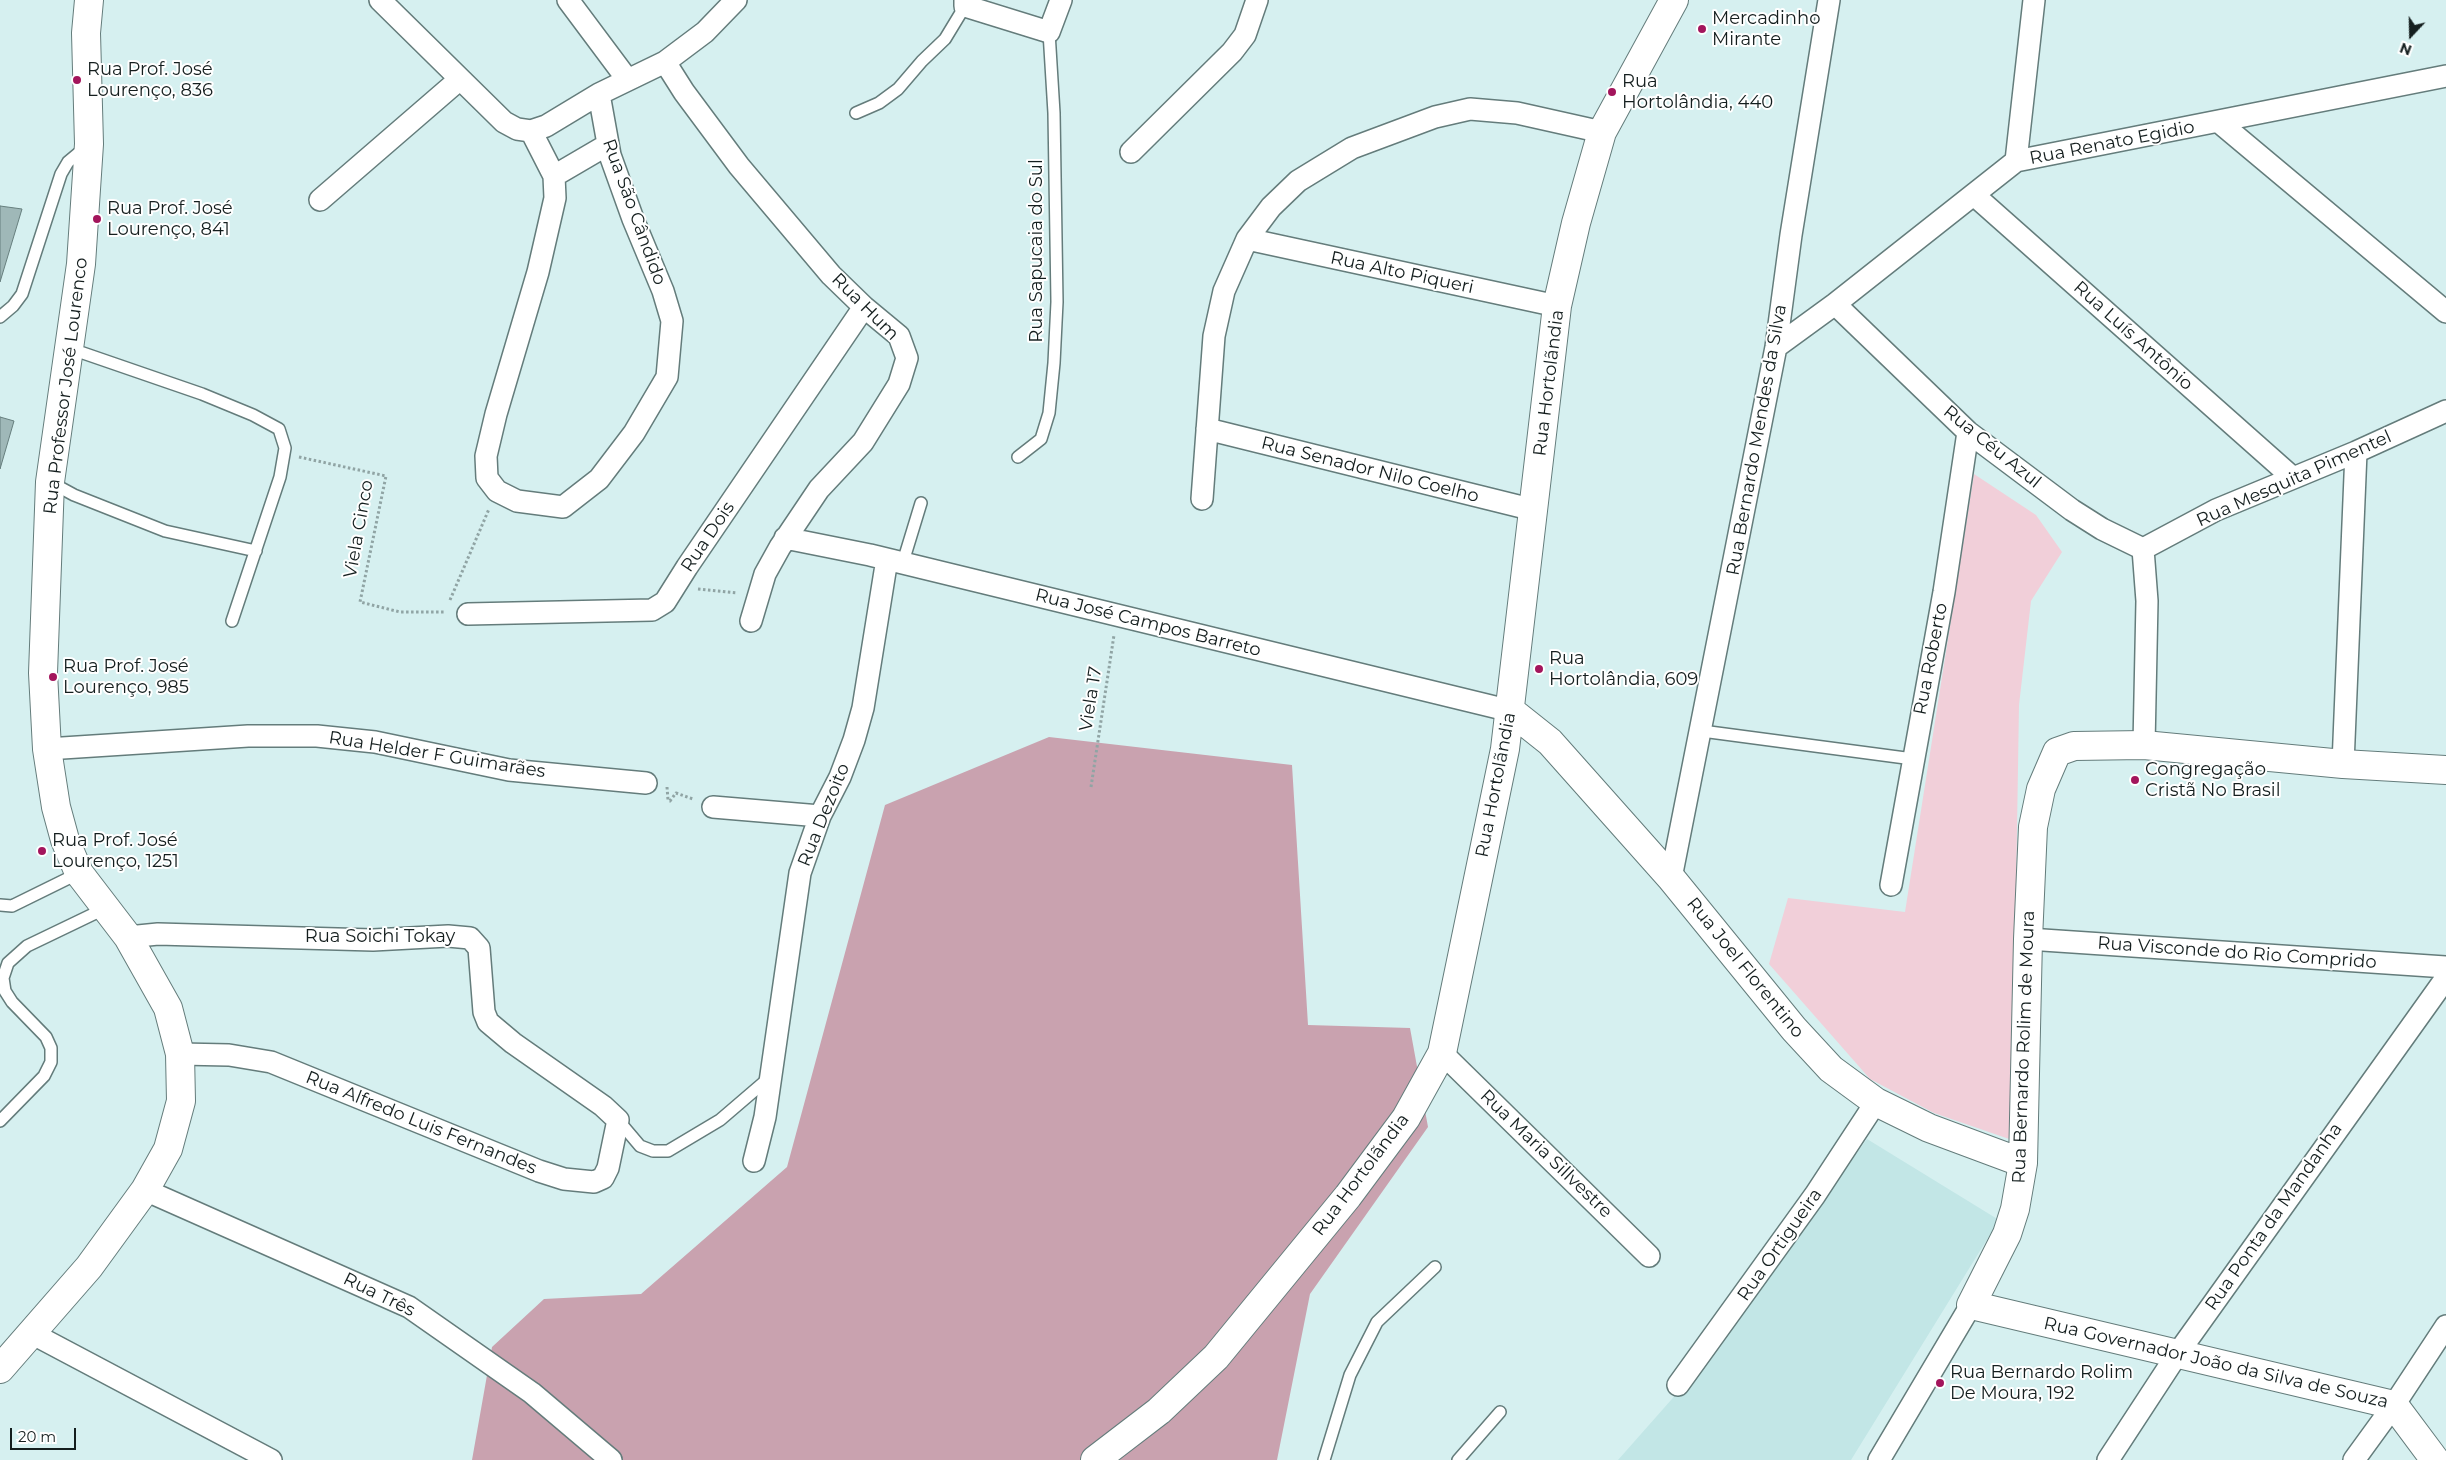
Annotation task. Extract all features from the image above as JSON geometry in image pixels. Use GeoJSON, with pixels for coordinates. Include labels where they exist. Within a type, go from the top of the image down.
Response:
{"type":"FeatureCollection","features":[{"type":"Feature","properties":{"kind":"street","name":"Rua Professor José Lourenco"},"geometry":{"type":"LineString","coordinates":[[0,1369],[33,1334],[89,1267],[145,1190],[168,1149],[181,1101],[180,1054],[168,1008],[128,937],[80,873],[65,840],[56,807],[47,749],[43,673],[50,482],[82,264],[89,144],[86,33],[89,0]]}},
{"type":"Feature","properties":{"kind":"street"},"geometry":{"type":"LineString","coordinates":[[380,0],[504,122],[517,129],[531,131],[546,126],[599,94],[665,62],[705,32],[736,0]]}},
{"type":"Feature","properties":{"kind":"street"},"geometry":{"type":"LineString","coordinates":[[568,0],[627,79]]}},
{"type":"Feature","properties":{"kind":"street"},"geometry":{"type":"LineString","coordinates":[[965,3],[1049,32],[1060,0]]}},
{"type":"Feature","properties":{"kind":"street"},"geometry":{"type":"LineString","coordinates":[[1131,152],[1232,52],[1245,35],[1257,0]]}},
{"type":"Feature","properties":{"kind":"street","name":"Rua Hortolãndia"},"geometry":{"type":"LineString","coordinates":[[1095,1460],[1159,1412],[1216,1357],[1348,1196],[1401,1126],[1442,1053],[1505,749],[1511,711],[1557,306],[1576,223],[1602,132],[1674,0]]}},
{"type":"Feature","properties":{"kind":"street","name":"Rua Bernardo Mendes da Silva"},"geometry":{"type":"LineString","coordinates":[[1671,878],[1702,731],[1776,347],[1791,235],[1830,0]]}},
{"type":"Feature","properties":{"kind":"street"},"geometry":{"type":"LineString","coordinates":[[2016,161],[2034,0]]}},
{"type":"Feature","properties":{"kind":"street","name":"Rua Hum"},"geometry":{"type":"LineString","coordinates":[[665,62],[684,92],[739,166],[825,268],[864,308],[899,336],[907,358],[899,384],[863,442],[819,489],[785,538],[765,574],[751,621]]}},
{"type":"Feature","properties":{"kind":"street","name":"Rua Renato Egidio"},"geometry":{"type":"LineString","coordinates":[[1776,347],[1835,304],[2016,161],[2446,76]]}},
{"type":"Feature","properties":{"kind":"street"},"geometry":{"type":"LineString","coordinates":[[320,200],[460,79]]}},
{"type":"Feature","properties":{"kind":"street","name":"Rua São Cândido"},"geometry":{"type":"LineString","coordinates":[[497,491],[517,502],[563,506],[599,479],[634,433],[667,378],[672,321],[663,291],[632,219],[607,145],[599,94]]}},
{"type":"Feature","properties":{"kind":"street"},"geometry":{"type":"LineString","coordinates":[[1202,499],[1214,336],[1224,291],[1247,240],[1271,207],[1298,181],[1352,148],[1435,117],[1470,109],[1517,113],[1602,132]]}},
{"type":"Feature","properties":{"kind":"street"},"geometry":{"type":"LineString","coordinates":[[2219,122],[2446,312]]}},
{"type":"Feature","properties":{"kind":"street"},"geometry":{"type":"LineString","coordinates":[[497,491],[487,478],[486,456],[505,379],[550,226],[555,198],[554,176],[531,131]]}},
{"type":"Feature","properties":{"kind":"street"},"geometry":{"type":"LineString","coordinates":[[554,176],[607,145]]}},
{"type":"Feature","properties":{"kind":"street","name":"Rua Luís Antônio"},"geometry":{"type":"LineString","coordinates":[[1974,195],[2292,477]]}},
{"type":"Feature","properties":{"kind":"street","name":"Rua Alto Piqueri"},"geometry":{"type":"LineString","coordinates":[[1247,240],[1557,306]]}},
{"type":"Feature","properties":{"kind":"street","name":"Rua Céu Azul"},"geometry":{"type":"LineString","coordinates":[[1835,304],[1968,432],[2072,510],[2102,529],[2143,549]]}},
{"type":"Feature","properties":{"kind":"street","name":"Rua Dois"},"geometry":{"type":"LineString","coordinates":[[468,614],[652,610],[665,602],[686,567],[864,308]]}},
{"type":"Feature","properties":{"kind":"street","name":"Rua Mesquita Pimentel"},"geometry":{"type":"LineString","coordinates":[[2143,549],[2216,510],[2356,452],[2446,411]]}},
{"type":"Feature","properties":{"kind":"street","name":"Rua Senador Nilo Coelho"},"geometry":{"type":"LineString","coordinates":[[1207,429],[1534,510]]}},
{"type":"Feature","properties":{"kind":"street","name":"Rua Roberto"},"geometry":{"type":"LineString","coordinates":[[1891,886],[1944,592],[1968,432]]}},
{"type":"Feature","properties":{"kind":"street"},"geometry":{"type":"LineString","coordinates":[[2343,764],[2356,452]]}},
{"type":"Feature","properties":{"kind":"street","name":"Rua José Campos Barreto"},"geometry":{"type":"LineString","coordinates":[[785,538],[895,561],[1511,711]]}},
{"type":"Feature","properties":{"kind":"street"},"geometry":{"type":"LineString","coordinates":[[2143,549],[2147,601],[2144,745],[2343,764],[2446,770]]}},
{"type":"Feature","properties":{"kind":"street","name":"Rua Dezoito"},"geometry":{"type":"LineString","coordinates":[[754,1161],[765,1117],[800,873],[820,816],[840,777],[861,716],[895,561]]}},
{"type":"Feature","properties":{"kind":"street","name":"Rua Joel Florentino"},"geometry":{"type":"LineString","coordinates":[[1511,711],[1550,742],[1671,878],[1794,1029],[1831,1068],[1876,1102],[1929,1128],[2023,1163]]}},
{"type":"Feature","properties":{"kind":"street","name":"Rua Helder F Guimarães"},"geometry":{"type":"LineString","coordinates":[[47,749],[248,736],[317,736],[375,742],[509,770],[646,783]]}},
{"type":"Feature","properties":{"kind":"street","name":"Rua Bernardo Rolim de Moura"},"geometry":{"type":"LineString","coordinates":[[1879,1460],[1971,1305],[2006,1234],[2015,1209],[2023,1163],[2028,939],[2033,827],[2041,789],[2057,752],[2074,746],[2144,745]]}},
{"type":"Feature","properties":{"kind":"street"},"geometry":{"type":"LineString","coordinates":[[713,807],[820,816]]}},
{"type":"Feature","properties":{"kind":"street","name":"Rua Soichi Tokay"},"geometry":{"type":"LineString","coordinates":[[128,937],[168,934],[373,940],[448,936],[470,938],[479,948],[484,1012],[488,1022],[512,1043],[603,1106],[618,1120]]}},
{"type":"Feature","properties":{"kind":"street","name":"Rua Visconde do Rio Comprido"},"geometry":{"type":"LineString","coordinates":[[2028,939],[2446,968]]}},
{"type":"Feature","properties":{"kind":"street","name":"Rua Ponta da Mandanha"},"geometry":{"type":"LineString","coordinates":[[2108,1460],[2178,1353],[2446,978]]}},
{"type":"Feature","properties":{"kind":"street","name":"Rua Maria Sillvestre"},"geometry":{"type":"LineString","coordinates":[[1442,1053],[1649,1256]]}},
{"type":"Feature","properties":{"kind":"street","name":"Rua Alfredo Luis Fernandes"},"geometry":{"type":"LineString","coordinates":[[180,1054],[229,1054],[271,1062],[539,1172],[582,1182],[594,1182],[603,1178],[608,1168],[618,1120]]}},
{"type":"Feature","properties":{"kind":"street","name":"Rua Ortigueira"},"geometry":{"type":"LineString","coordinates":[[1678,1385],[1815,1196],[1876,1102]]}},
{"type":"Feature","properties":{"kind":"street","name":"Rua Três"},"geometry":{"type":"LineString","coordinates":[[145,1190],[409,1307],[532,1393],[611,1460]]}},
{"type":"Feature","properties":{"kind":"street","name":"Rua Governador João da Silva de Souza"},"geometry":{"type":"LineString","coordinates":[[1971,1305],[2394,1405],[2436,1460]]}},
{"type":"Feature","properties":{"kind":"street"},"geometry":{"type":"LineString","coordinates":[[2354,1460],[2394,1405],[2446,1326]]}},
{"type":"Feature","properties":{"kind":"street"},"geometry":{"type":"LineString","coordinates":[[33,1334],[271,1460]]}},
{"type":"Feature","properties":{"kind":"lane"},"geometry":{"type":"LineString","coordinates":[[856,113],[879,103],[898,89],[922,61],[945,39],[965,3]]}},
{"type":"Feature","properties":{"kind":"lane","name":"Rua Sapucaia do Sul"},"geometry":{"type":"LineString","coordinates":[[1018,458],[1041,439],[1049,413],[1054,363],[1057,302],[1054,113],[1049,32]]}},
{"type":"Feature","properties":{"kind":"lane"},"geometry":{"type":"LineString","coordinates":[[0,316],[14,306],[22,294],[61,174],[68,162],[89,144]]}},
{"type":"Feature","properties":{"kind":"lane"},"geometry":{"type":"LineString","coordinates":[[68,350],[83,353],[202,394],[253,415],[279,429],[285,448],[280,477],[232,621]]}},
{"type":"Feature","properties":{"kind":"lane"},"geometry":{"type":"LineString","coordinates":[[50,482],[74,495],[165,531],[256,551]]}},
{"type":"Feature","properties":{"kind":"lane"},"geometry":{"type":"LineString","coordinates":[[895,561],[921,503]]}},
{"type":"Feature","properties":{"kind":"lane"},"geometry":{"type":"LineString","coordinates":[[1702,731],[1913,759]]}},
{"type":"Feature","properties":{"kind":"lane"},"geometry":{"type":"LineString","coordinates":[[0,912],[80,873]]}},
{"type":"Feature","properties":{"kind":"lane"},"geometry":{"type":"LineString","coordinates":[[0,905],[12,906]]}},
{"type":"Feature","properties":{"kind":"lane"},"geometry":{"type":"LineString","coordinates":[[0,1121],[44,1076],[51,1062],[51,1048],[46,1037],[12,1002],[5,991],[3,978],[8,963],[27,946],[106,908]]}},
{"type":"Feature","properties":{"kind":"lane"},"geometry":{"type":"LineString","coordinates":[[618,1120],[640,1146],[653,1151],[668,1150],[720,1120],[770,1078]]}},
{"type":"Feature","properties":{"kind":"lane"},"geometry":{"type":"LineString","coordinates":[[1324,1460],[1350,1375],[1377,1322],[1435,1268]]}},
{"type":"Feature","properties":{"kind":"lane"},"geometry":{"type":"LineString","coordinates":[[1458,1460],[1500,1412]]}},
{"type":"Feature","properties":{"kind":"path","name":"Viela Cinco"},"geometry":{"type":"LineString","coordinates":[[284,453],[386,476],[360,602],[400,612],[445,612]]}},
{"type":"Feature","properties":{"kind":"path"},"geometry":{"type":"LineString","coordinates":[[468,614],[445,612],[497,491]]}},
{"type":"Feature","properties":{"kind":"path"},"geometry":{"type":"LineString","coordinates":[[675,586],[757,596]]}},
{"type":"Feature","properties":{"kind":"path","name":"Viela 17"},"geometry":{"type":"LineString","coordinates":[[1091,787],[1117,615]]}},
{"type":"Feature","properties":{"kind":"path"},"geometry":{"type":"LineString","coordinates":[[646,783],[659,796],[667,787],[669,788],[668,800],[670,801],[676,793],[713,807]]}},
{"type":"Feature","properties":{"kind":"shaded area"},"geometry":{"type":"Polygon","coordinates":[[[1974,474],[2036,515],[2062,552],[2031,601],[2019,705],[2012,1140],[1934,1113],[1870,1079],[1769,964],[1788,898],[1905,912],[1974,474]]]}},
{"type":"Feature","properties":{"kind":"shaded area"},"geometry":{"type":"Polygon","coordinates":[[[1049,737],[1292,765],[1308,1025],[1410,1028],[1428,1127],[1310,1294],[1277,1460],[472,1460],[492,1347],[544,1299],[641,1294],[787,1167],[885,805],[1049,737]]]}},
{"type":"Feature","properties":{"kind":"shaded area"},"geometry":{"type":"Polygon","coordinates":[[[1867,1139],[1999,1220],[1851,1460],[1618,1460],[1679,1391],[1867,1139]]]}},
{"type":"Feature","properties":{"kind":"building"},"geometry":{"type":"Polygon","coordinates":[[[0,206],[22,209],[0,282],[0,206]]]}},
{"type":"Feature","properties":{"kind":"building"},"geometry":{"type":"Polygon","coordinates":[[[0,417],[14,421],[0,469],[0,417]]]}},
{"type":"Feature","properties":{"kind":"place","name":"Mercadinho Mirante"},"geometry":{"type":"Point","coordinates":[1702,29]}},
{"type":"Feature","properties":{"kind":"place","name":"Rua Prof. José Lourenço, 836"},"geometry":{"type":"Point","coordinates":[77,80]}},
{"type":"Feature","properties":{"kind":"place","name":"Rua Hortolândia, 440"},"geometry":{"type":"Point","coordinates":[1612,92]}},
{"type":"Feature","properties":{"kind":"place","name":"Rua Prof. José Lourenço, 841"},"geometry":{"type":"Point","coordinates":[97,219]}},
{"type":"Feature","properties":{"kind":"place","name":"Rua Hortolândia, 609"},"geometry":{"type":"Point","coordinates":[1539,669]}},
{"type":"Feature","properties":{"kind":"place","name":"Rua Prof. José Lourenço, 985"},"geometry":{"type":"Point","coordinates":[53,677]}},
{"type":"Feature","properties":{"kind":"place","name":"Congregação Cristã No Brasil"},"geometry":{"type":"Point","coordinates":[2135,780]}},
{"type":"Feature","properties":{"kind":"place","name":"Rua Prof. José Lourenço, 1251"},"geometry":{"type":"Point","coordinates":[42,851]}},
{"type":"Feature","properties":{"kind":"place","name":"Rua Bernardo Rolim De Moura, 192"},"geometry":{"type":"Point","coordinates":[1940,1383]}}]}
